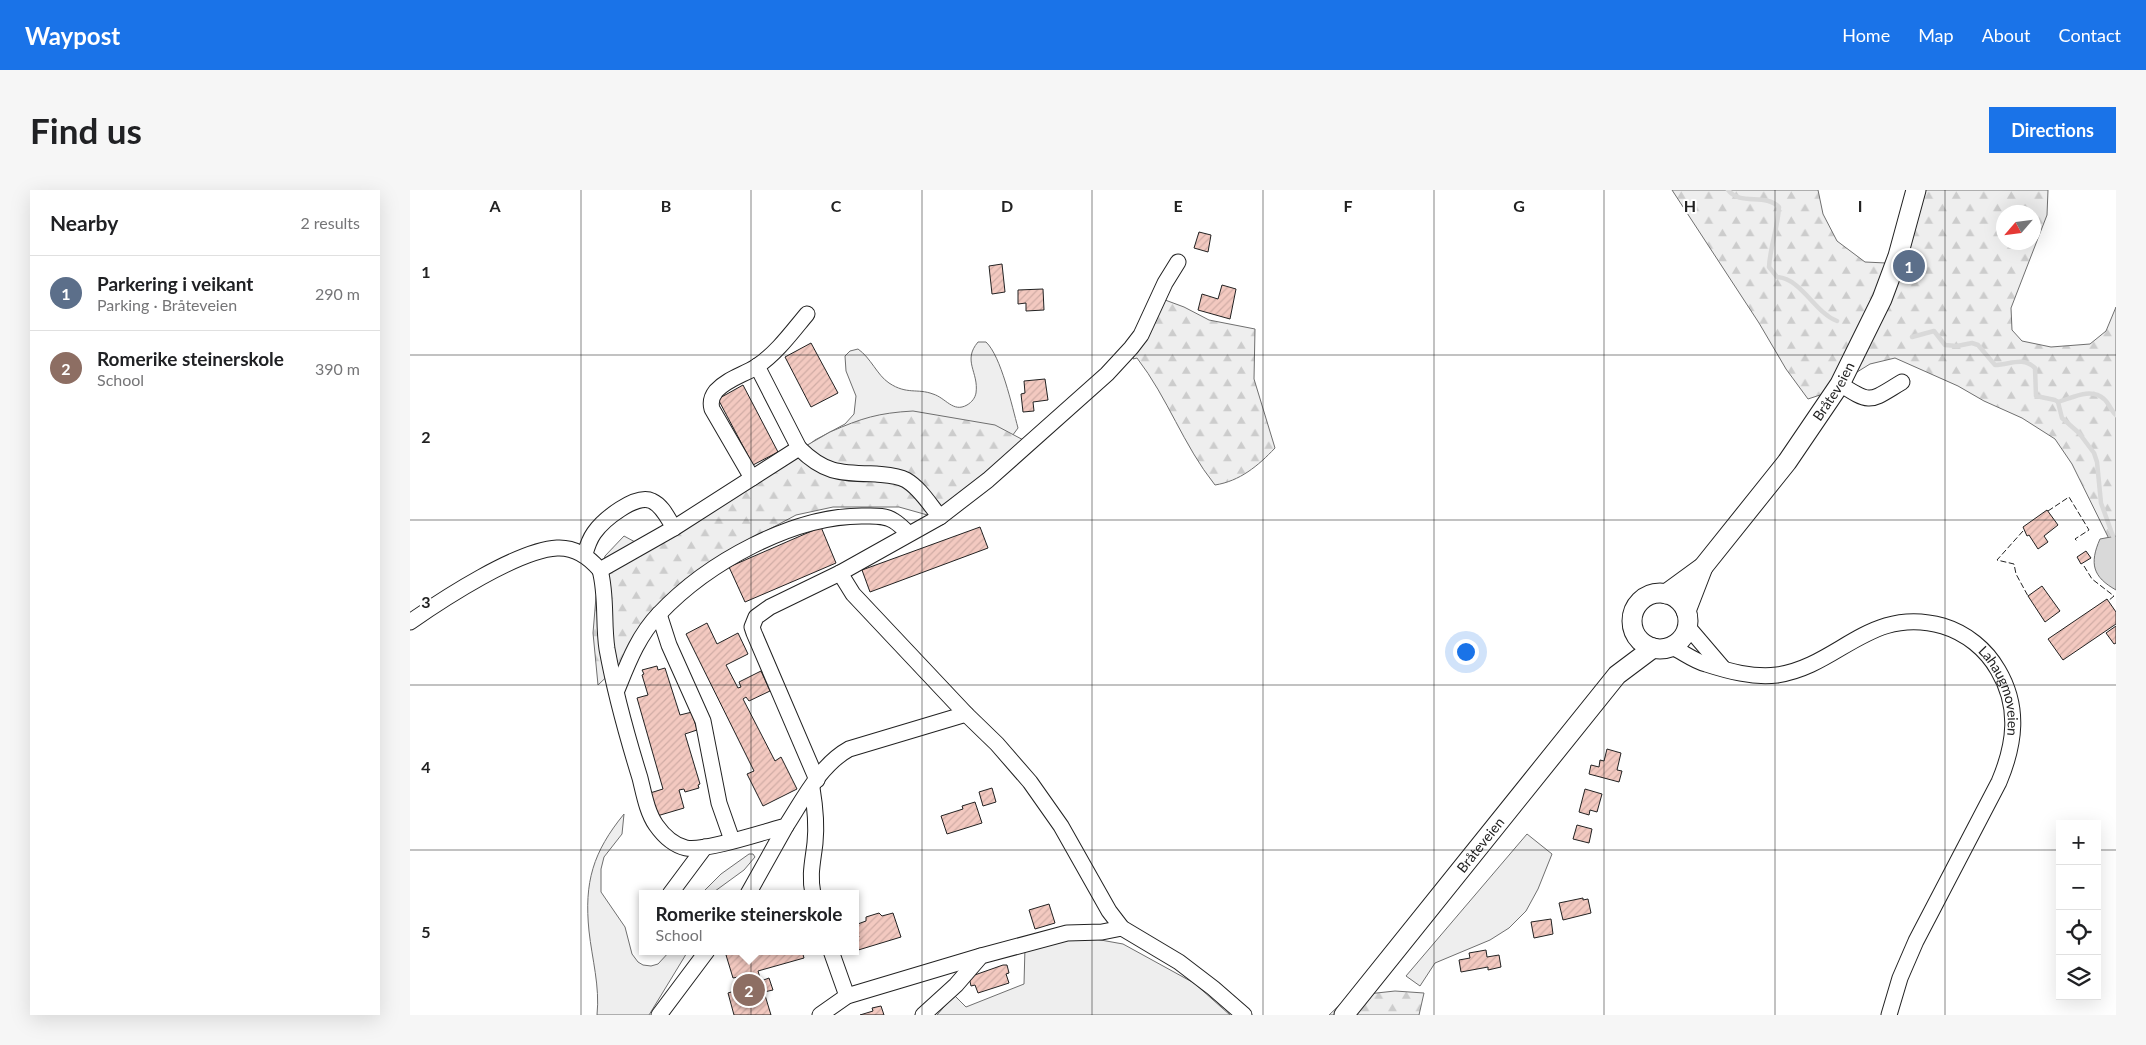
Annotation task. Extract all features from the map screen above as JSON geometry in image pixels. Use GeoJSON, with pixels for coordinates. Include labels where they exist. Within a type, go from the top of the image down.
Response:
{"type":"FeatureCollection","features":[{"type":"Feature","properties":{"kind":"main road","name":"Bråteveien"},"geometry":{"type":"LineString","coordinates":[[1666,594],[1703,567],[1787,462],[1840,384],[1858,351],[1882,299],[1898,256],[1916,190]]}},
{"type":"Feature","properties":{"kind":"main road","name":"Bråteveien"},"geometry":{"type":"LineString","coordinates":[[1687,619],[1703,567]]}},
{"type":"Feature","properties":{"kind":"main road"},"geometry":{"type":"LineString","coordinates":[[1666,594],[1678,600],[1687,619],[1682,638],[1672,647],[1653,648],[1642,642],[1634,632],[1633,615],[1642,600],[1649,596],[1666,594]]}},
{"type":"Feature","properties":{"kind":"main road","name":"Bråteveien"},"geometry":{"type":"LineString","coordinates":[[1617,675],[1634,632]]}},
{"type":"Feature","properties":{"kind":"main road","name":"Bråteveien"},"geometry":{"type":"LineString","coordinates":[[1344,1015],[1617,675],[1653,648]]}},
{"type":"Feature","properties":{"kind":"street"},"geometry":{"type":"LineString","coordinates":[[812,890],[810,878],[815,844],[816,812],[814,784],[752,627],[756,617],[770,607],[840,573],[940,516],[988,480],[1120,360],[1141,335],[1165,283],[1178,262]]}},
{"type":"Feature","properties":{"kind":"street"},"geometry":{"type":"LineString","coordinates":[[752,478],[712,408],[711,400],[717,390],[724,384],[757,366],[808,314]]}},
{"type":"Feature","properties":{"kind":"street"},"geometry":{"type":"LineString","coordinates":[[757,366],[799,448],[816,463],[835,472],[896,476],[906,480],[940,516]]}},
{"type":"Feature","properties":{"kind":"street"},"geometry":{"type":"LineString","coordinates":[[1840,384],[1869,400],[1902,382]]}},
{"type":"Feature","properties":{"kind":"street"},"geometry":{"type":"LineString","coordinates":[[600,570],[674,528],[799,448]]}},
{"type":"Feature","properties":{"kind":"street"},"geometry":{"type":"LineString","coordinates":[[585,554],[589,540],[604,522],[638,500],[646,499],[658,505],[674,528]]}},
{"type":"Feature","properties":{"kind":"street"},"geometry":{"type":"LineString","coordinates":[[616,690],[636,645],[659,614],[710,570],[737,554],[794,528],[821,519],[850,516],[881,516],[894,520],[908,533]]}},
{"type":"Feature","properties":{"kind":"street"},"geometry":{"type":"LineString","coordinates":[[410,622],[463,588],[536,553],[559,548],[585,554],[600,570],[603,583],[607,649],[625,729],[655,824],[663,834],[684,848],[705,847],[786,826]]}},
{"type":"Feature","properties":{"kind":"street"},"geometry":{"type":"LineString","coordinates":[[840,573],[853,594],[966,714],[997,744],[1030,782],[1060,826],[1109,911],[1122,928],[1179,962],[1244,1015]]}},
{"type":"Feature","properties":{"kind":"street"},"geometry":{"type":"LineString","coordinates":[[659,614],[669,645],[703,721],[718,803],[732,840]]}},
{"type":"Feature","properties":{"kind":"street"},"geometry":{"type":"LineString","coordinates":[[1687,619],[1723,668]]}},
{"type":"Feature","properties":{"kind":"street","name":"Lahaugmoveien"},"geometry":{"type":"LineString","coordinates":[[1672,647],[1704,664],[1751,675],[1777,675],[1812,663],[1878,627],[1897,623],[1920,622],[1951,629],[1969,639],[1985,652],[2003,678],[2012,701],[2014,713],[2009,756],[1999,782],[1916,941],[1900,978],[1889,1015]]}},
{"type":"Feature","properties":{"kind":"street"},"geometry":{"type":"LineString","coordinates":[[750,890],[786,826],[814,784],[838,755],[849,749],[966,714]]}},
{"type":"Feature","properties":{"kind":"street"},"geometry":{"type":"LineString","coordinates":[[673,890],[705,847]]}},
{"type":"Feature","properties":{"kind":"street"},"geometry":{"type":"LineString","coordinates":[[820,1015],[848,996],[981,956],[1067,933],[1102,932],[1122,928]]}},
{"type":"Feature","properties":{"kind":"street"},"geometry":{"type":"LineString","coordinates":[[659,1015],[704,955]]}},
{"type":"Feature","properties":{"kind":"street"},"geometry":{"type":"LineString","coordinates":[[833,955],[848,996]]}},
{"type":"Feature","properties":{"kind":"street"},"geometry":{"type":"LineString","coordinates":[[923,1015],[956,985],[981,956]]}},
{"type":"Feature","properties":{"kind":"green space"},"geometry":{"type":"Polygon","coordinates":[[[1672,190],[1818,190],[1823,214],[1837,241],[1865,262],[1886,263],[1916,190],[2048,190],[2047,215],[2041,230],[2041,205],[1996,205],[1996,250],[2033,250],[2011,308],[2012,330],[2022,341],[2051,347],[2090,344],[2106,331],[2116,307],[2116,553],[2072,464],[2055,439],[2022,418],[1984,401],[1958,386],[1895,358],[1870,364],[1820,395],[1808,399],[1786,369],[1759,323],[1672,190]]]}},
{"type":"Feature","properties":{"kind":"green space"},"geometry":{"type":"Polygon","coordinates":[[[1157,297],[1184,307],[1209,320],[1255,329],[1254,379],[1275,448],[1255,467],[1233,480],[1215,485],[1194,454],[1148,373],[1137,358],[1133,359],[1135,345],[1157,297]]]}},
{"type":"Feature","properties":{"kind":"green space"},"geometry":{"type":"Polygon","coordinates":[[[978,342],[986,342],[996,358],[1018,428],[998,455],[834,495],[790,460],[815,440],[845,424],[854,414],[856,396],[846,371],[845,356],[850,351],[858,349],[867,357],[881,376],[895,387],[933,394],[954,406],[962,407],[972,401],[976,393],[971,355],[978,342]]]}},
{"type":"Feature","properties":{"kind":"green space"},"geometry":{"type":"Polygon","coordinates":[[[913,411],[995,425],[1029,443],[931,516],[899,507],[833,507],[796,515],[753,538],[635,644],[618,666],[598,685],[593,633],[596,597],[605,556],[624,536],[637,543],[830,432],[870,417],[913,411]]]}},
{"type":"Feature","properties":{"kind":"green space"},"geometry":{"type":"Polygon","coordinates":[[[624,814],[622,834],[604,857],[601,869],[601,892],[625,927],[632,954],[638,962],[651,966],[658,964],[666,955],[686,955],[649,1015],[597,1015],[597,983],[589,931],[588,897],[593,868],[613,828],[624,814]]]}},
{"type":"Feature","properties":{"kind":"green space"},"geometry":{"type":"Polygon","coordinates":[[[1527,834],[1552,854],[1538,889],[1526,911],[1509,928],[1490,940],[1435,963],[1420,986],[1406,976],[1527,834]]]}},
{"type":"Feature","properties":{"kind":"green space"},"geometry":{"type":"Polygon","coordinates":[[[749,854],[753,854],[755,857],[744,870],[716,890],[705,890],[721,874],[749,854]]]}},
{"type":"Feature","properties":{"kind":"green space"},"geometry":{"type":"Polygon","coordinates":[[[1084,937],[1123,944],[1194,983],[1230,1015],[937,1015],[954,995],[966,1007],[1024,984],[1025,947],[1084,937]]]}},
{"type":"Feature","properties":{"kind":"green space"},"geometry":{"type":"Polygon","coordinates":[[[1395,991],[1424,993],[1419,1015],[1329,1015],[1349,996],[1395,991]]]}},
{"type":"Feature","properties":{"kind":"shaded area"},"geometry":{"type":"Polygon","coordinates":[[[2116,536],[2116,590],[2102,580],[2095,569],[2094,563],[2100,539],[2116,536]]]}},
{"type":"Feature","properties":{"kind":"building"},"geometry":{"type":"Polygon","coordinates":[[[1199,232],[1211,235],[1208,252],[1194,248],[1199,232]]]}},
{"type":"Feature","properties":{"kind":"building"},"geometry":{"type":"Polygon","coordinates":[[[1002,264],[1005,292],[992,294],[989,266],[1002,264]]]}},
{"type":"Feature","properties":{"kind":"building"},"geometry":{"type":"Polygon","coordinates":[[[1222,285],[1236,289],[1230,319],[1198,310],[1202,294],[1218,299],[1222,285]]]}},
{"type":"Feature","properties":{"kind":"building"},"geometry":{"type":"Polygon","coordinates":[[[1043,289],[1044,310],[1026,311],[1026,303],[1018,304],[1018,290],[1043,289]]]}},
{"type":"Feature","properties":{"kind":"building"},"geometry":{"type":"Polygon","coordinates":[[[811,343],[838,393],[811,407],[785,357],[811,343]]]}},
{"type":"Feature","properties":{"kind":"building"},"geometry":{"type":"Polygon","coordinates":[[[1045,379],[1048,400],[1033,402],[1034,411],[1023,412],[1021,394],[1025,393],[1024,381],[1045,379]]]}},
{"type":"Feature","properties":{"kind":"building"},"geometry":{"type":"Polygon","coordinates":[[[743,385],[778,452],[753,465],[718,399],[743,385]]]}},
{"type":"Feature","properties":{"kind":"building"},"geometry":{"type":"Polygon","coordinates":[[[2047,510],[2058,525],[2044,536],[2048,542],[2038,549],[2029,535],[2027,536],[2023,527],[2047,510]]]}},
{"type":"Feature","properties":{"kind":"building"},"geometry":{"type":"Polygon","coordinates":[[[821,527],[836,563],[745,602],[729,567],[821,527]]]}},
{"type":"Feature","properties":{"kind":"building"},"geometry":{"type":"Polygon","coordinates":[[[980,527],[988,548],[870,592],[862,570],[980,527]]]}},
{"type":"Feature","properties":{"kind":"building"},"geometry":{"type":"Polygon","coordinates":[[[2086,551],[2091,558],[2081,564],[2077,557],[2086,551]]]}},
{"type":"Feature","properties":{"kind":"building"},"geometry":{"type":"Polygon","coordinates":[[[2042,586],[2060,611],[2045,622],[2028,596],[2042,586]]]}},
{"type":"Feature","properties":{"kind":"building"},"geometry":{"type":"Polygon","coordinates":[[[2107,599],[2116,612],[2116,624],[2063,660],[2048,639],[2107,599]]]}},
{"type":"Feature","properties":{"kind":"building"},"geometry":{"type":"Polygon","coordinates":[[[707,623],[717,644],[738,633],[748,654],[726,665],[738,688],[741,687],[739,682],[761,671],[770,691],[749,701],[746,697],[743,699],[775,761],[781,757],[797,789],[763,806],[747,774],[754,771],[686,634],[707,623]]]}},
{"type":"Feature","properties":{"kind":"building"},"geometry":{"type":"Polygon","coordinates":[[[2116,626],[2116,643],[2114,644],[2106,633],[2116,626]]]}},
{"type":"Feature","properties":{"kind":"building"},"geometry":{"type":"Polygon","coordinates":[[[657,666],[658,670],[665,668],[680,715],[692,712],[697,730],[685,734],[700,784],[698,785],[699,788],[685,792],[684,789],[679,790],[684,808],[657,816],[650,793],[663,789],[637,698],[648,695],[642,670],[657,666]]]}},
{"type":"Feature","properties":{"kind":"building"},"geometry":{"type":"Polygon","coordinates":[[[1607,749],[1621,753],[1617,770],[1622,771],[1619,782],[1589,774],[1591,765],[1599,767],[1600,760],[1604,761],[1607,749]]]}},
{"type":"Feature","properties":{"kind":"building"},"geometry":{"type":"Polygon","coordinates":[[[992,788],[996,802],[983,806],[979,792],[992,788]]]}},
{"type":"Feature","properties":{"kind":"building"},"geometry":{"type":"Polygon","coordinates":[[[1585,789],[1602,794],[1597,812],[1590,810],[1589,815],[1579,812],[1585,789]]]}},
{"type":"Feature","properties":{"kind":"building"},"geometry":{"type":"Polygon","coordinates":[[[975,802],[982,823],[947,834],[941,816],[963,809],[962,806],[975,802]]]}},
{"type":"Feature","properties":{"kind":"building"},"geometry":{"type":"Polygon","coordinates":[[[1577,825],[1592,829],[1589,843],[1573,839],[1577,825]]]}},
{"type":"Feature","properties":{"kind":"building"},"geometry":{"type":"Polygon","coordinates":[[[1583,898],[1583,900],[1588,899],[1591,913],[1563,920],[1559,903],[1583,898]]]}},
{"type":"Feature","properties":{"kind":"building"},"geometry":{"type":"Polygon","coordinates":[[[1049,904],[1055,923],[1035,929],[1029,910],[1049,904]]]}},
{"type":"Feature","properties":{"kind":"building"},"geometry":{"type":"Polygon","coordinates":[[[879,913],[882,916],[893,913],[901,937],[859,950],[859,924],[866,921],[866,917],[879,913]]]}},
{"type":"Feature","properties":{"kind":"building"},"geometry":{"type":"Polygon","coordinates":[[[1551,919],[1553,934],[1534,938],[1531,922],[1551,919]]]}},
{"type":"Feature","properties":{"kind":"building"},"geometry":{"type":"Polygon","coordinates":[[[1486,950],[1487,957],[1499,955],[1501,967],[1488,970],[1488,967],[1461,972],[1459,960],[1470,958],[1469,953],[1486,950]]]}},
{"type":"Feature","properties":{"kind":"building"},"geometry":{"type":"Polygon","coordinates":[[[726,955],[803,955],[804,958],[758,971],[761,981],[769,978],[773,990],[764,992],[771,1015],[734,1015],[728,993],[741,989],[738,977],[733,978],[726,955]]]}},
{"type":"Feature","properties":{"kind":"building"},"geometry":{"type":"Polygon","coordinates":[[[1007,965],[1009,973],[1006,974],[1009,983],[978,993],[975,985],[971,986],[969,977],[1007,965]]]}},
{"type":"Feature","properties":{"kind":"building"},"geometry":{"type":"Polygon","coordinates":[[[881,1006],[884,1015],[860,1015],[873,1011],[872,1008],[881,1006]]]}},
{"type":"Feature","properties":{"kind":"waterway"},"geometry":{"type":"LineString","coordinates":[[1728,190],[1733,195],[1746,199],[1767,201],[1779,207],[1769,267],[1777,277],[1794,283],[1821,311],[1837,321]]}},
{"type":"Feature","properties":{"kind":"waterway"},"geometry":{"type":"LineString","coordinates":[[1912,337],[1934,331],[1945,345],[1957,346],[1972,343],[1978,345],[1995,365],[2025,362],[2035,368],[2036,396],[2058,402],[2062,418],[2079,433],[2094,453],[2097,462],[2101,503],[2113,536]]}},
{"type":"Feature","properties":{"kind":"waterway"},"geometry":{"type":"LineString","coordinates":[[2058,402],[2081,394],[2093,394],[2104,399],[2116,415]]}},
{"type":"Feature","properties":{"kind":"fence"},"geometry":{"type":"LineString","coordinates":[[2048,511],[2069,497],[2089,530],[2075,539],[2077,541]]}},
{"type":"Feature","properties":{"kind":"fence"},"geometry":{"type":"LineString","coordinates":[[2023,531],[1997,560],[2014,564],[2016,574],[2028,596]]}},
{"type":"Feature","properties":{"kind":"fence"},"geometry":{"type":"LineString","coordinates":[[2084,566],[2092,579],[2114,596],[2108,601]]}},
{"type":"Feature","properties":{"kind":"place","name":"Parkering i veikant"},"geometry":{"type":"Point","coordinates":[1909,266]}},
{"type":"Feature","properties":{"kind":"place","name":"Romerike steinerskole"},"geometry":{"type":"Point","coordinates":[749,990]}}]}
